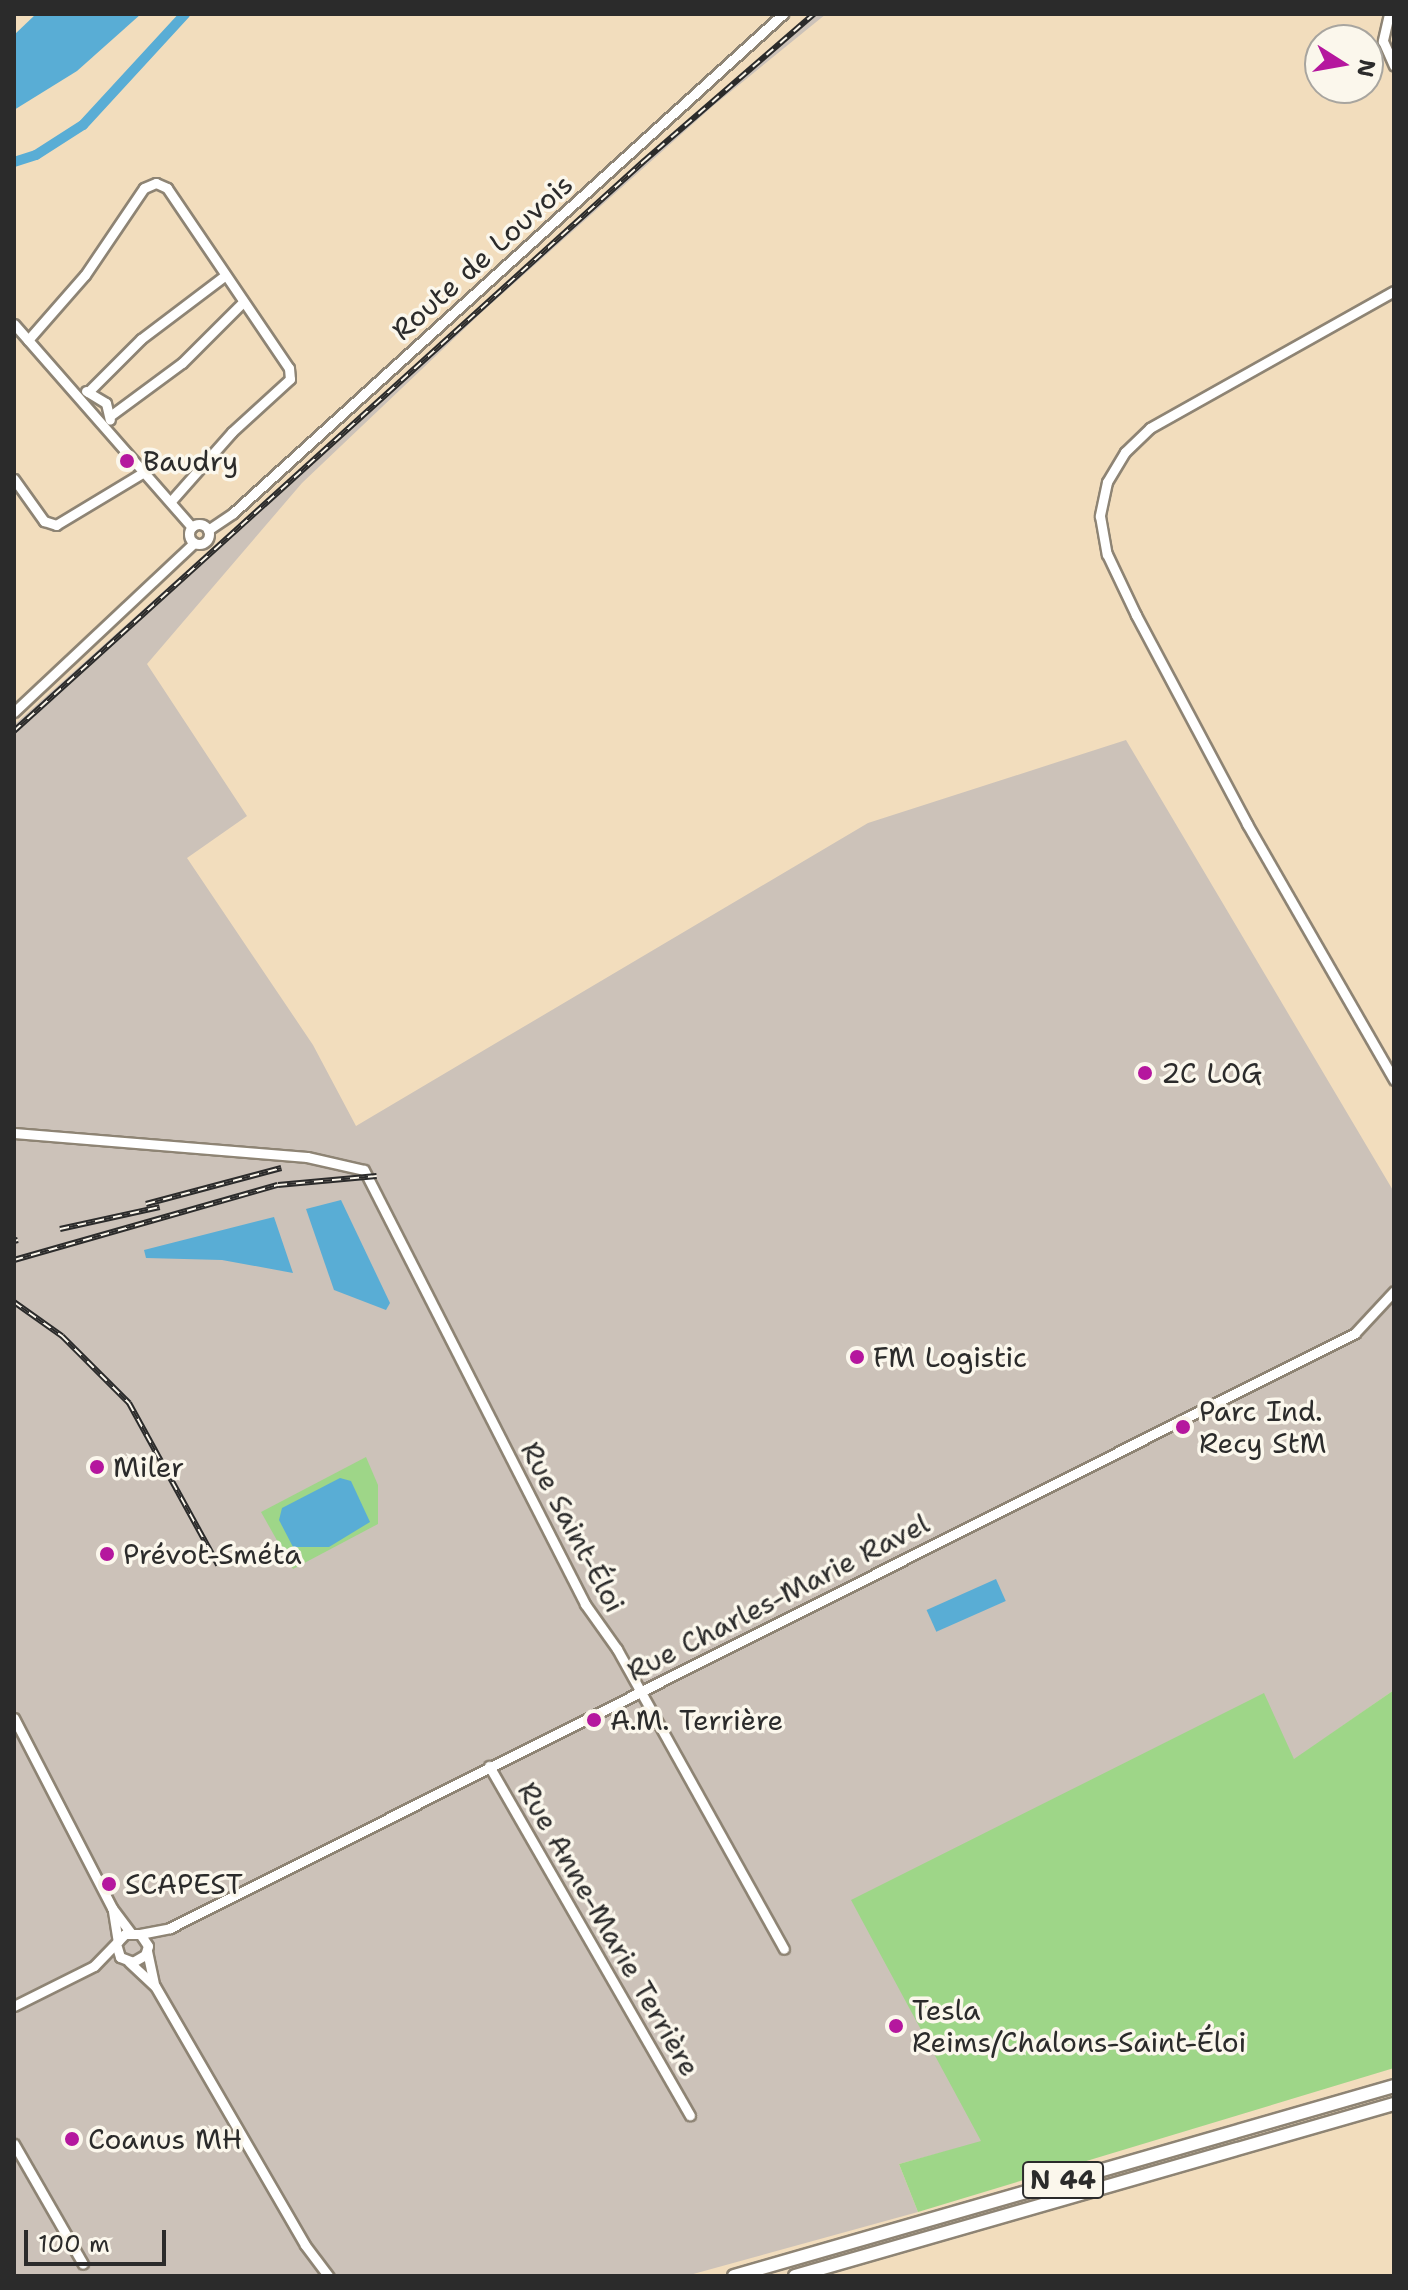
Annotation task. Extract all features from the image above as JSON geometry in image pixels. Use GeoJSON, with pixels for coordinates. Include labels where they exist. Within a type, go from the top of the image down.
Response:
{"type":"FeatureCollection","features":[{"type":"Feature","properties":{"kind":"main road","name":"N 44"},"geometry":{"type":"LineString","coordinates":[[734,2276],[1394,2086]]}},
{"type":"Feature","properties":{"kind":"main road","name":"N 44"},"geometry":{"type":"LineString","coordinates":[[795,2276],[1394,2104]]}},
{"type":"Feature","properties":{"kind":"street","name":"Route de Louvois"},"geometry":{"type":"LineString","coordinates":[[208,530],[233,513],[783,14]]}},
{"type":"Feature","properties":{"kind":"street"},"geometry":{"type":"LineString","coordinates":[[1389,14],[1383,41],[1394,66]]}},
{"type":"Feature","properties":{"kind":"street"},"geometry":{"type":"LineString","coordinates":[[28,340],[85,275],[149,185],[167,188],[241,304],[289,368],[288,385],[232,432],[171,501]]}},
{"type":"Feature","properties":{"kind":"street"},"geometry":{"type":"LineString","coordinates":[[88,392],[141,339],[223,277]]}},
{"type":"Feature","properties":{"kind":"street"},"geometry":{"type":"LineString","coordinates":[[1394,291],[1150,428],[1125,452],[1107,482],[1100,516],[1107,554],[1130,603],[1247,824],[1394,1080]]}},
{"type":"Feature","properties":{"kind":"street"},"geometry":{"type":"LineString","coordinates":[[110,416],[168,374],[241,304]]}},
{"type":"Feature","properties":{"kind":"street"},"geometry":{"type":"LineString","coordinates":[[14,324],[192,527]]}},
{"type":"Feature","properties":{"kind":"street"},"geometry":{"type":"LineString","coordinates":[[72,388],[88,392],[106,403],[110,431]]}},
{"type":"Feature","properties":{"kind":"street"},"geometry":{"type":"LineString","coordinates":[[14,479],[44,521],[56,525],[144,472]]}},
{"type":"Feature","properties":{"kind":"street"},"geometry":{"type":"LineString","coordinates":[[14,712],[194,543],[205,541],[208,530],[201,524],[192,527]]}},
{"type":"Feature","properties":{"kind":"street"},"geometry":{"type":"LineString","coordinates":[[192,527],[189,535],[194,543]]}},
{"type":"Feature","properties":{"kind":"street","name":"Rue Saint-Éloi"},"geometry":{"type":"LineString","coordinates":[[14,1133],[307,1157],[354,1164],[368,1176],[585,1604],[639,1691],[784,1949]]}},
{"type":"Feature","properties":{"kind":"street","name":"Rue Charles-Marie Ravel"},"geometry":{"type":"LineString","coordinates":[[126,1961],[138,1961],[147,1948],[170,1928],[1355,1333],[1394,1291]]}},
{"type":"Feature","properties":{"kind":"street"},"geometry":{"type":"LineString","coordinates":[[14,1718],[112,1908],[147,1948],[155,1986]]}},
{"type":"Feature","properties":{"kind":"street","name":"Rue Anne-Marie Terrière"},"geometry":{"type":"LineString","coordinates":[[489,1766],[690,2115]]}},
{"type":"Feature","properties":{"kind":"street"},"geometry":{"type":"LineString","coordinates":[[112,1908],[118,1944],[126,1961],[155,1986],[328,2276]]}},
{"type":"Feature","properties":{"kind":"street","name":"Rue Charles-Marie Ravel"},"geometry":{"type":"LineString","coordinates":[[135,1933],[170,1928]]}},
{"type":"Feature","properties":{"kind":"street"},"geometry":{"type":"LineString","coordinates":[[14,2006],[94,1966],[135,1933]]}},
{"type":"Feature","properties":{"kind":"street"},"geometry":{"type":"LineString","coordinates":[[94,1966],[126,1961]]}},
{"type":"Feature","properties":{"kind":"street"},"geometry":{"type":"LineString","coordinates":[[14,2144],[83,2264]]}},
{"type":"Feature","properties":{"kind":"shaded area"},"geometry":{"type":"Polygon","coordinates":[[[810,14],[826,14],[713,106],[482,312],[302,483],[147,664],[247,816],[187,858],[313,1045],[356,1126],[868,823],[1126,740],[1394,1192],[1394,1690],[1294,1760],[1263,1694],[981,2142],[899,2164],[918,2212],[686,2276],[14,2276],[14,725],[810,14]]]}},
{"type":"Feature","properties":{"kind":"green space"},"geometry":{"type":"Polygon","coordinates":[[[366,1457],[378,1485],[378,1524],[293,1569],[261,1512],[366,1457]]]}},
{"type":"Feature","properties":{"kind":"green space"},"geometry":{"type":"Polygon","coordinates":[[[1394,1690],[1394,2068],[918,2212],[899,2164],[981,2141],[851,1900],[1264,1693],[1294,1759],[1394,1690]]]}},
{"type":"Feature","properties":{"kind":"water"},"geometry":{"type":"Polygon","coordinates":[[[36,14],[141,14],[77,71],[14,110],[14,35],[36,14]]]}},
{"type":"Feature","properties":{"kind":"water"},"geometry":{"type":"Polygon","coordinates":[[[341,1200],[390,1303],[386,1310],[334,1290],[306,1209],[341,1200]]]}},
{"type":"Feature","properties":{"kind":"water"},"geometry":{"type":"Polygon","coordinates":[[[274,1217],[293,1273],[222,1260],[146,1258],[144,1250],[274,1217]]]}},
{"type":"Feature","properties":{"kind":"water"},"geometry":{"type":"Polygon","coordinates":[[[340,1478],[351,1481],[370,1522],[329,1547],[293,1547],[279,1520],[282,1508],[340,1478]]]}},
{"type":"Feature","properties":{"kind":"water"},"geometry":{"type":"Polygon","coordinates":[[[996,1579],[1006,1601],[936,1632],[927,1610],[996,1579]]]}},
{"type":"Feature","properties":{"kind":"waterway"},"geometry":{"type":"LineString","coordinates":[[14,162],[36,155],[83,125],[185,14]]}},
{"type":"Feature","properties":{"kind":"railway"},"geometry":{"type":"LineString","coordinates":[[14,731],[644,161],[814,14]]}},
{"type":"Feature","properties":{"kind":"railway"},"geometry":{"type":"LineString","coordinates":[[146,1204],[281,1168]]}},
{"type":"Feature","properties":{"kind":"railway"},"geometry":{"type":"LineString","coordinates":[[14,1260],[278,1185],[377,1176]]}},
{"type":"Feature","properties":{"kind":"railway"},"geometry":{"type":"LineString","coordinates":[[60,1229],[160,1207]]}},
{"type":"Feature","properties":{"kind":"railway"},"geometry":{"type":"LineString","coordinates":[[14,1241],[18,1240]]}},
{"type":"Feature","properties":{"kind":"railway"},"geometry":{"type":"LineString","coordinates":[[14,1302],[62,1336],[129,1403],[218,1565]]}},
{"type":"Feature","properties":{"kind":"place","name":"Baudry"},"geometry":{"type":"Point","coordinates":[127,461]}},
{"type":"Feature","properties":{"kind":"place","name":"2C LOG"},"geometry":{"type":"Point","coordinates":[1145,1073]}},
{"type":"Feature","properties":{"kind":"place","name":"FM Logistic"},"geometry":{"type":"Point","coordinates":[857,1357]}},
{"type":"Feature","properties":{"kind":"place","name":"Parc Ind. Recy StM"},"geometry":{"type":"Point","coordinates":[1183,1427]}},
{"type":"Feature","properties":{"kind":"place","name":"Miler"},"geometry":{"type":"Point","coordinates":[97,1467]}},
{"type":"Feature","properties":{"kind":"place","name":"Prévot-Sméta"},"geometry":{"type":"Point","coordinates":[107,1554]}},
{"type":"Feature","properties":{"kind":"place","name":"A.M. Terrière"},"geometry":{"type":"Point","coordinates":[594,1720]}},
{"type":"Feature","properties":{"kind":"place","name":"SCAPEST"},"geometry":{"type":"Point","coordinates":[109,1884]}},
{"type":"Feature","properties":{"kind":"place","name":"Tesla Reims/Chalons-Saint-Éloi"},"geometry":{"type":"Point","coordinates":[896,2026]}},
{"type":"Feature","properties":{"kind":"place","name":"Coanus MH"},"geometry":{"type":"Point","coordinates":[72,2139]}}]}
